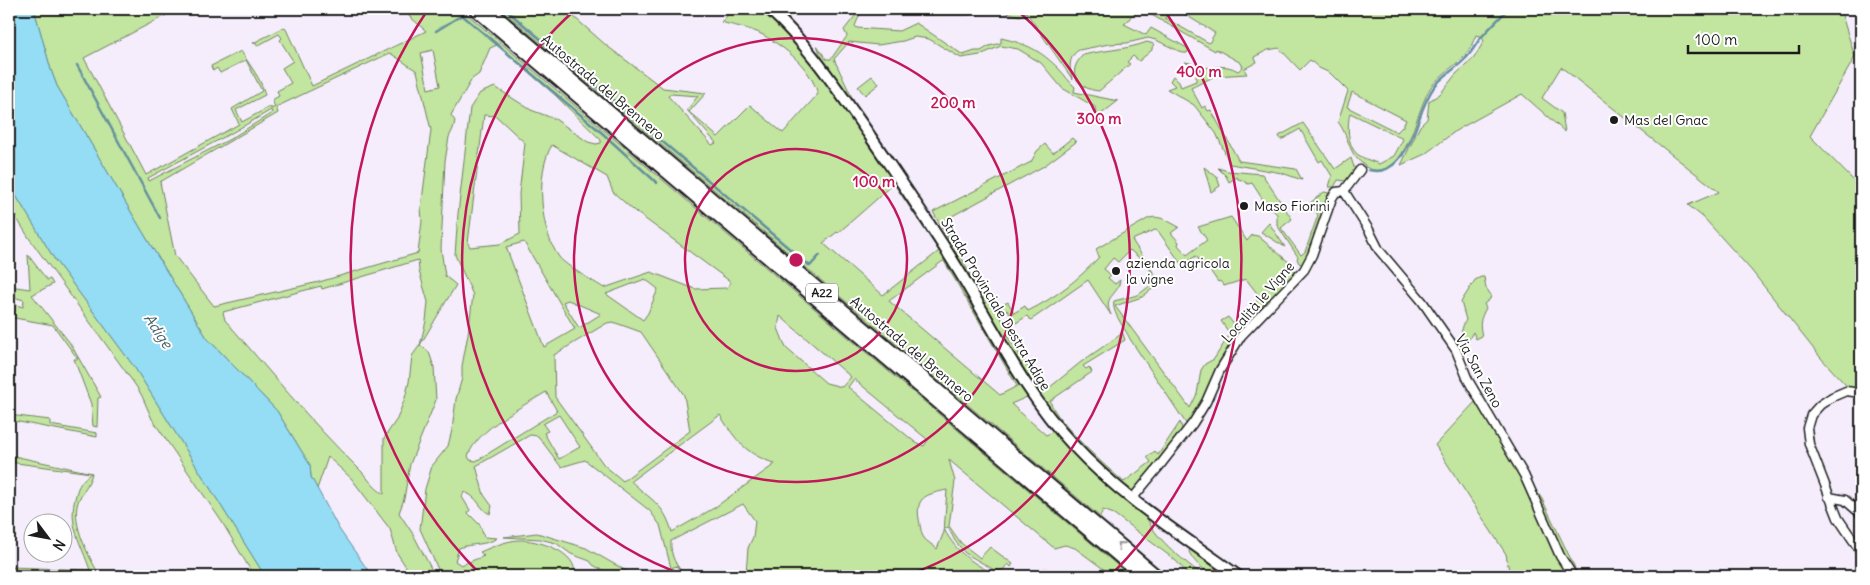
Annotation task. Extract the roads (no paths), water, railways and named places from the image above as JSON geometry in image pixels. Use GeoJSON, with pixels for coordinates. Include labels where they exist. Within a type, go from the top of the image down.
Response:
{"type":"FeatureCollection","features":[{"type":"Feature","properties":{"kind":"highway","name":"Autostrada del Brennero"},"geometry":{"type":"LineString","coordinates":[[475,9],[1142,576]]}},
{"type":"Feature","properties":{"kind":"highway","name":"Autostrada del Brennero"},"geometry":{"type":"LineString","coordinates":[[488,9],[1157,576]]}},
{"type":"Feature","properties":{"kind":"main road","name":"Strada Provinciale Destra Adige"},"geometry":{"type":"LineString","coordinates":[[769,9],[800,40],[930,222],[1011,360],[1033,394],[1072,444],[1132,499],[1238,576]]}},
{"type":"Feature","properties":{"kind":"street","name":"Località le Vigne"},"geometry":{"type":"LineString","coordinates":[[1132,499],[1158,469],[1193,422],[1206,402],[1220,370],[1241,336],[1304,270],[1312,255],[1332,198],[1336,192],[1344,191],[1360,170]]}},
{"type":"Feature","properties":{"kind":"street","name":"Via San Zeno"},"geometry":{"type":"LineString","coordinates":[[1344,191],[1369,230],[1379,250],[1422,301],[1456,350],[1468,380],[1524,475],[1560,556],[1573,576]]}},
{"type":"Feature","properties":{"kind":"street"},"geometry":{"type":"LineString","coordinates":[[1861,393],[1846,391],[1820,405],[1811,415],[1806,428],[1809,444],[1838,518],[1861,552]]}},
{"type":"Feature","properties":{"kind":"street"},"geometry":{"type":"LineString","coordinates":[[1829,497],[1845,500],[1861,514]]}},
{"type":"Feature","properties":{"kind":"water","name":"Adige"},"geometry":{"type":"Polygon","coordinates":[[[9,9],[34,9],[57,86],[144,234],[207,338],[277,411],[310,465],[311,477],[339,529],[372,576],[265,576],[135,368],[55,260],[9,184],[9,9]]]}},
{"type":"Feature","properties":{"kind":"waterway"},"geometry":{"type":"LineString","coordinates":[[505,9],[810,266],[820,255]]}},
{"type":"Feature","properties":{"kind":"waterway"},"geometry":{"type":"LineString","coordinates":[[1369,170],[1385,170],[1401,157],[1412,138],[1428,96],[1434,87],[1466,58],[1482,36],[1508,9]]}},
{"type":"Feature","properties":{"kind":"waterway"},"geometry":{"type":"LineString","coordinates":[[436,31],[462,15],[601,132],[657,183]]}},
{"type":"Feature","properties":{"kind":"waterway"},"geometry":{"type":"LineString","coordinates":[[77,65],[160,218]]}},
{"type":"Feature","properties":{"kind":"place","name":"Mas del Gnac"},"geometry":{"type":"Point","coordinates":[1614,120]}},
{"type":"Feature","properties":{"kind":"place","name":"Maso Fiorini"},"geometry":{"type":"Point","coordinates":[1244,206]}},
{"type":"Feature","properties":{"kind":"place","name":"azienda agricola la vigne"},"geometry":{"type":"Point","coordinates":[1116,271]}}]}
